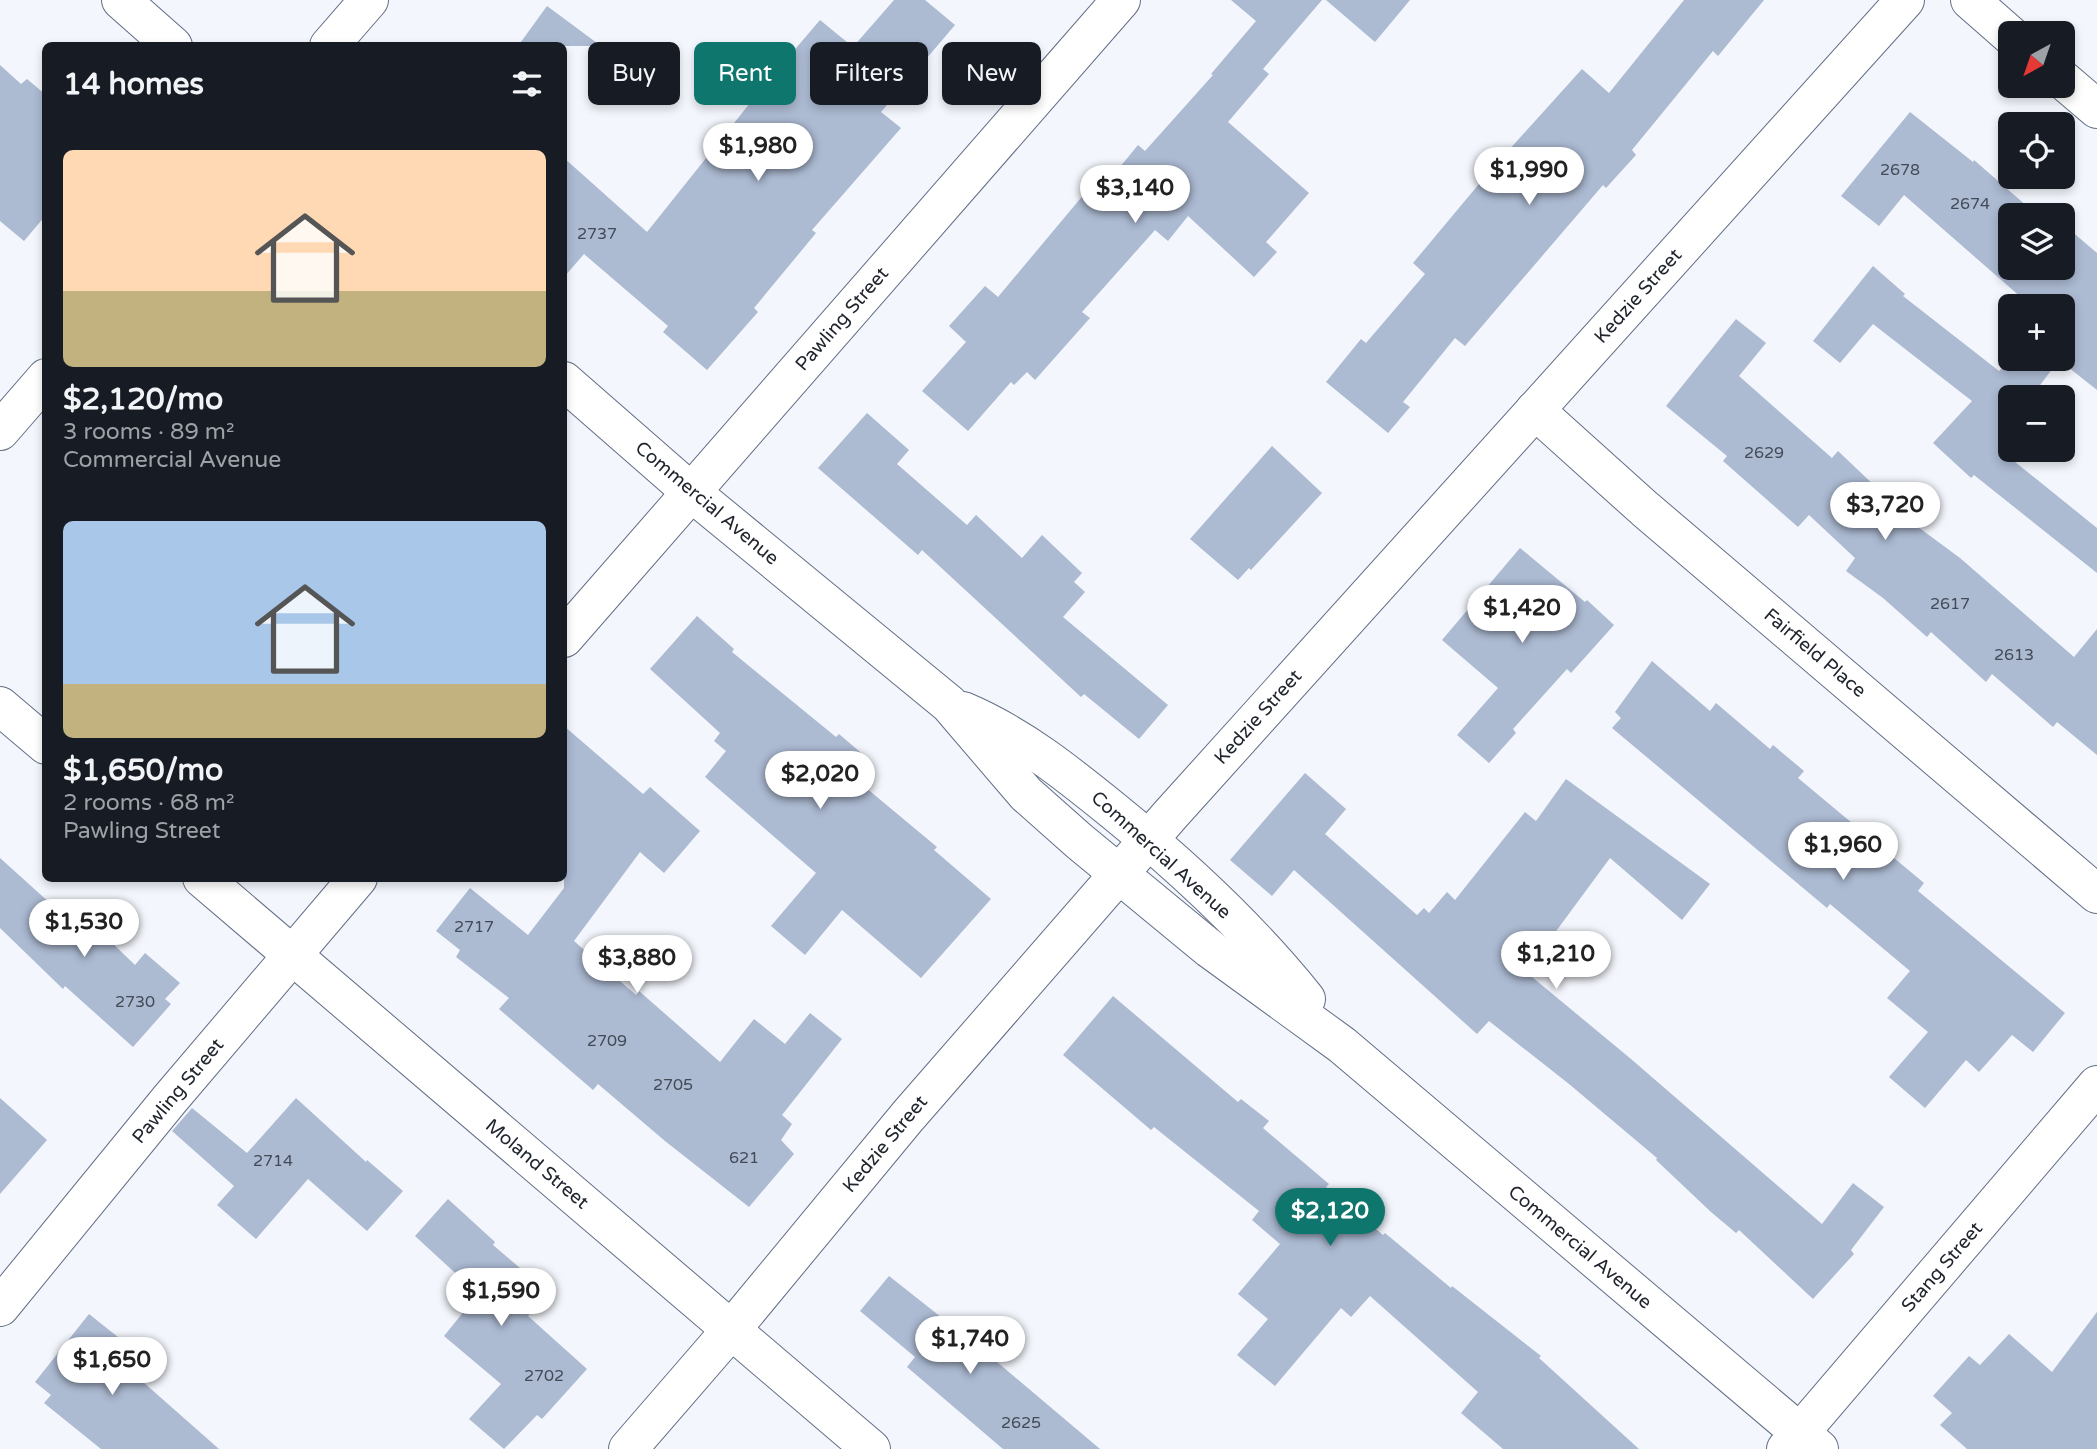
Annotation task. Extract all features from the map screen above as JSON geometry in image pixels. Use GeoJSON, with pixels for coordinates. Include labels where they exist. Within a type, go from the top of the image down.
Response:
{"type":"FeatureCollection","features":[{"type":"Feature","properties":{"kind":"street"},"geometry":{"type":"LineString","coordinates":[[121,0],[168,42]]}},
{"type":"Feature","properties":{"kind":"street"},"geometry":{"type":"LineString","coordinates":[[332,42],[369,0]]}},
{"type":"Feature","properties":{"kind":"street","name":"Pawling Street"},"geometry":{"type":"LineString","coordinates":[[567,635],[1121,0]]}},
{"type":"Feature","properties":{"kind":"street","name":"Kedzie Street"},"geometry":{"type":"LineString","coordinates":[[628,1449],[731,1330],[908,1116],[1118,874],[1905,0]]}},
{"type":"Feature","properties":{"kind":"street"},"geometry":{"type":"LineString","coordinates":[[1970,0],[1998,25]]}},
{"type":"Feature","properties":{"kind":"street"},"geometry":{"type":"LineString","coordinates":[[2076,91],[2097,109]]}},
{"type":"Feature","properties":{"kind":"street"},"geometry":{"type":"LineString","coordinates":[[0,431],[42,383]]}},
{"type":"Feature","properties":{"kind":"street","name":"Commercial Avenue"},"geometry":{"type":"LineString","coordinates":[[567,384],[691,492],[949,704],[1026,794],[1118,874],[1210,949],[1342,1045],[1802,1444]]}},
{"type":"Feature","properties":{"kind":"street","name":"Fairfield Place"},"geometry":{"type":"LineString","coordinates":[[1535,410],[1645,509],[2097,894]]}},
{"type":"Feature","properties":{"kind":"street","name":"Commercial Avenue"},"geometry":{"type":"LineString","coordinates":[[949,704],[994,724],[1046,758],[1149,839],[1194,880],[1293,983],[1342,1045]]}},
{"type":"Feature","properties":{"kind":"street"},"geometry":{"type":"LineString","coordinates":[[0,706],[42,742]]}},
{"type":"Feature","properties":{"kind":"street","name":"Moland Street"},"geometry":{"type":"LineString","coordinates":[[207,882],[871,1449]]}},
{"type":"Feature","properties":{"kind":"street","name":"Pawling Street"},"geometry":{"type":"LineString","coordinates":[[0,1307],[170,1099],[355,882]]}},
{"type":"Feature","properties":{"kind":"street","name":"Stang Street"},"geometry":{"type":"LineString","coordinates":[[1802,1444],[2097,1085]]}},
{"type":"Feature","properties":{"kind":"building"},"geometry":{"type":"Polygon","coordinates":[[[894,0],[925,0],[955,25],[928,57],[928,42],[857,42],[894,0]]]}},
{"type":"Feature","properties":{"kind":"building"},"geometry":{"type":"Polygon","coordinates":[[[1231,0],[1322,0],[1263,69],[1269,74],[1228,122],[1309,193],[1266,242],[1277,252],[1254,277],[1188,216],[1168,241],[1155,230],[1082,312],[1090,318],[1035,380],[1027,372],[1014,385],[1011,382],[968,431],[922,391],[966,342],[949,326],[985,286],[998,297],[1085,193],[1093,200],[1138,145],[1145,151],[1213,75],[1211,74],[1256,21],[1231,0]]]}},
{"type":"Feature","properties":{"kind":"building"},"geometry":{"type":"Polygon","coordinates":[[[1326,0],[1410,0],[1375,42],[1326,0]]]}},
{"type":"Feature","properties":{"kind":"building"},"geometry":{"type":"Polygon","coordinates":[[[1684,0],[1764,0],[1718,56],[1713,51],[1632,150],[1636,155],[1606,188],[1603,185],[1465,346],[1455,338],[1403,402],[1410,407],[1388,433],[1326,382],[1361,339],[1366,343],[1425,274],[1413,263],[1489,172],[1582,69],[1609,93],[1684,0]]]}},
{"type":"Feature","properties":{"kind":"building"},"geometry":{"type":"Polygon","coordinates":[[[547,6],[596,42],[588,42],[588,46],[567,46],[567,42],[521,42],[547,6]]]}},
{"type":"Feature","properties":{"kind":"building"},"geometry":{"type":"Polygon","coordinates":[[[820,20],[847,42],[810,42],[810,105],[887,105],[881,112],[901,128],[812,230],[816,233],[754,308],[758,312],[707,370],[663,332],[668,326],[584,254],[567,274],[567,161],[647,232],[748,105],[796,105],[796,48],[820,20]]]}},
{"type":"Feature","properties":{"kind":"building"},"geometry":{"type":"Polygon","coordinates":[[[0,65],[21,84],[27,79],[42,92],[42,220],[24,241],[0,221],[0,65]]]}},
{"type":"Feature","properties":{"kind":"building"},"geometry":{"type":"Polygon","coordinates":[[[1910,112],[1998,181],[1998,189],[2007,189],[2023,203],[1998,203],[1998,277],[1904,195],[1879,226],[1841,196],[1910,112]]]}},
{"type":"Feature","properties":{"kind":"building"},"geometry":{"type":"Polygon","coordinates":[[[2075,234],[2097,253],[2097,390],[2073,371],[2075,294],[2017,294],[2001,280],[2075,280],[2075,234]]]}},
{"type":"Feature","properties":{"kind":"building"},"geometry":{"type":"Polygon","coordinates":[[[1873,266],[1905,294],[1903,296],[1998,371],[2051,371],[2040,385],[1998,385],[1998,462],[2015,462],[2097,528],[2097,573],[1974,475],[1971,478],[1933,443],[1972,401],[1873,324],[1840,363],[1813,341],[1873,266]]]}},
{"type":"Feature","properties":{"kind":"building"},"geometry":{"type":"Polygon","coordinates":[[[1736,319],[1766,343],[1739,376],[1832,458],[1838,451],[1877,488],[1872,493],[1960,558],[2074,657],[2097,629],[2097,755],[2057,722],[2053,727],[1992,674],[1986,682],[1931,632],[1927,637],[1883,598],[1846,571],[1855,558],[1809,515],[1798,527],[1723,461],[1727,456],[1666,406],[1736,319]]]}},
{"type":"Feature","properties":{"kind":"building"},"geometry":{"type":"Polygon","coordinates":[[[867,413],[909,450],[897,464],[967,525],[976,515],[1022,558],[1042,535],[1082,573],[1074,582],[1085,592],[1063,617],[1168,705],[1139,739],[1084,694],[1081,697],[922,550],[918,555],[818,468],[867,413]]]}},
{"type":"Feature","properties":{"kind":"building"},"geometry":{"type":"Polygon","coordinates":[[[1272,446],[1322,493],[1251,570],[1249,568],[1238,580],[1190,539],[1272,446]]]}},
{"type":"Feature","properties":{"kind":"building"},"geometry":{"type":"Polygon","coordinates":[[[1520,548],[1585,602],[1587,600],[1614,625],[1571,673],[1567,669],[1513,729],[1516,733],[1489,763],[1457,735],[1498,688],[1442,640],[1520,548]]]}},
{"type":"Feature","properties":{"kind":"building"},"geometry":{"type":"Polygon","coordinates":[[[697,616],[734,649],[732,652],[836,737],[839,734],[866,757],[854,771],[862,778],[859,782],[937,847],[934,850],[991,899],[921,978],[842,910],[805,955],[771,926],[816,873],[705,777],[726,751],[714,741],[720,733],[650,669],[697,616]]]}},
{"type":"Feature","properties":{"kind":"building"},"geometry":{"type":"Polygon","coordinates":[[[1652,661],[1710,711],[1716,703],[1770,749],[1773,745],[1804,771],[1798,778],[1924,883],[1918,891],[2065,1013],[2033,1052],[2012,1035],[1979,1072],[1966,1060],[1925,1108],[1889,1077],[1928,1032],[1887,998],[1910,971],[1830,904],[1827,908],[1612,728],[1621,718],[1615,712],[1652,661]]]}},
{"type":"Feature","properties":{"kind":"building"},"geometry":{"type":"Polygon","coordinates":[[[567,729],[643,794],[650,787],[700,831],[664,873],[640,852],[574,941],[636,995],[639,991],[720,1062],[754,1019],[785,1044],[810,1013],[842,1039],[782,1115],[792,1124],[781,1140],[794,1154],[749,1207],[598,1084],[593,1090],[499,1009],[509,998],[456,957],[460,950],[436,931],[470,888],[528,935],[564,888],[564,882],[567,882],[567,729]]]}},
{"type":"Feature","properties":{"kind":"building"},"geometry":{"type":"Polygon","coordinates":[[[1305,773],[1346,809],[1325,834],[1417,915],[1424,908],[1429,913],[1447,892],[1455,900],[1525,812],[1536,821],[1566,779],[1710,884],[1682,920],[1610,858],[1526,972],[1822,1224],[1853,1183],[1884,1207],[1851,1250],[1854,1254],[1813,1299],[1739,1230],[1736,1233],[1711,1212],[1656,1160],[1657,1158],[1569,1084],[1489,1021],[1477,1034],[1294,870],[1272,896],[1230,860],[1305,773]]]}},
{"type":"Feature","properties":{"kind":"building"},"geometry":{"type":"Polygon","coordinates":[[[0,858],[51,904],[56,899],[79,921],[84,916],[135,965],[145,953],[180,983],[165,999],[171,1004],[133,1047],[65,986],[63,989],[0,928],[0,858]]]}},
{"type":"Feature","properties":{"kind":"building"},"geometry":{"type":"Polygon","coordinates":[[[1113,996],[1238,1102],[1241,1099],[1269,1121],[1263,1128],[1329,1184],[1326,1187],[1383,1235],[1385,1233],[1451,1288],[1452,1286],[1541,1356],[1539,1358],[1639,1449],[1503,1449],[1461,1413],[1478,1392],[1370,1296],[1351,1317],[1341,1308],[1275,1386],[1237,1355],[1268,1319],[1238,1294],[1280,1244],[1252,1220],[1259,1211],[1154,1127],[1151,1130],[1063,1055],[1113,996]]]}},
{"type":"Feature","properties":{"kind":"building"},"geometry":{"type":"Polygon","coordinates":[[[0,1098],[47,1140],[0,1194],[0,1098]]]}},
{"type":"Feature","properties":{"kind":"building"},"geometry":{"type":"Polygon","coordinates":[[[296,1098],[366,1162],[367,1160],[403,1191],[367,1231],[308,1179],[256,1239],[217,1205],[234,1186],[172,1131],[192,1108],[247,1153],[296,1098]]]}},
{"type":"Feature","properties":{"kind":"building"},"geometry":{"type":"Polygon","coordinates":[[[448,1199],[495,1242],[493,1245],[548,1292],[528,1316],[587,1369],[542,1419],[537,1415],[504,1449],[469,1419],[501,1384],[444,1336],[478,1294],[415,1236],[448,1199]]]}},
{"type":"Feature","properties":{"kind":"building"},"geometry":{"type":"Polygon","coordinates":[[[889,1276],[984,1351],[1100,1449],[1003,1449],[907,1367],[915,1357],[860,1311],[889,1276]]]}},
{"type":"Feature","properties":{"kind":"building"},"geometry":{"type":"Polygon","coordinates":[[[2097,1312],[2097,1449],[1967,1449],[1940,1425],[1952,1413],[1933,1396],[1969,1356],[1980,1365],[2009,1334],[2052,1372],[2097,1312]]]}},
{"type":"Feature","properties":{"kind":"building"},"geometry":{"type":"Polygon","coordinates":[[[89,1314],[128,1345],[117,1359],[219,1449],[101,1449],[44,1403],[51,1395],[35,1382],[89,1314]]]}}]}
